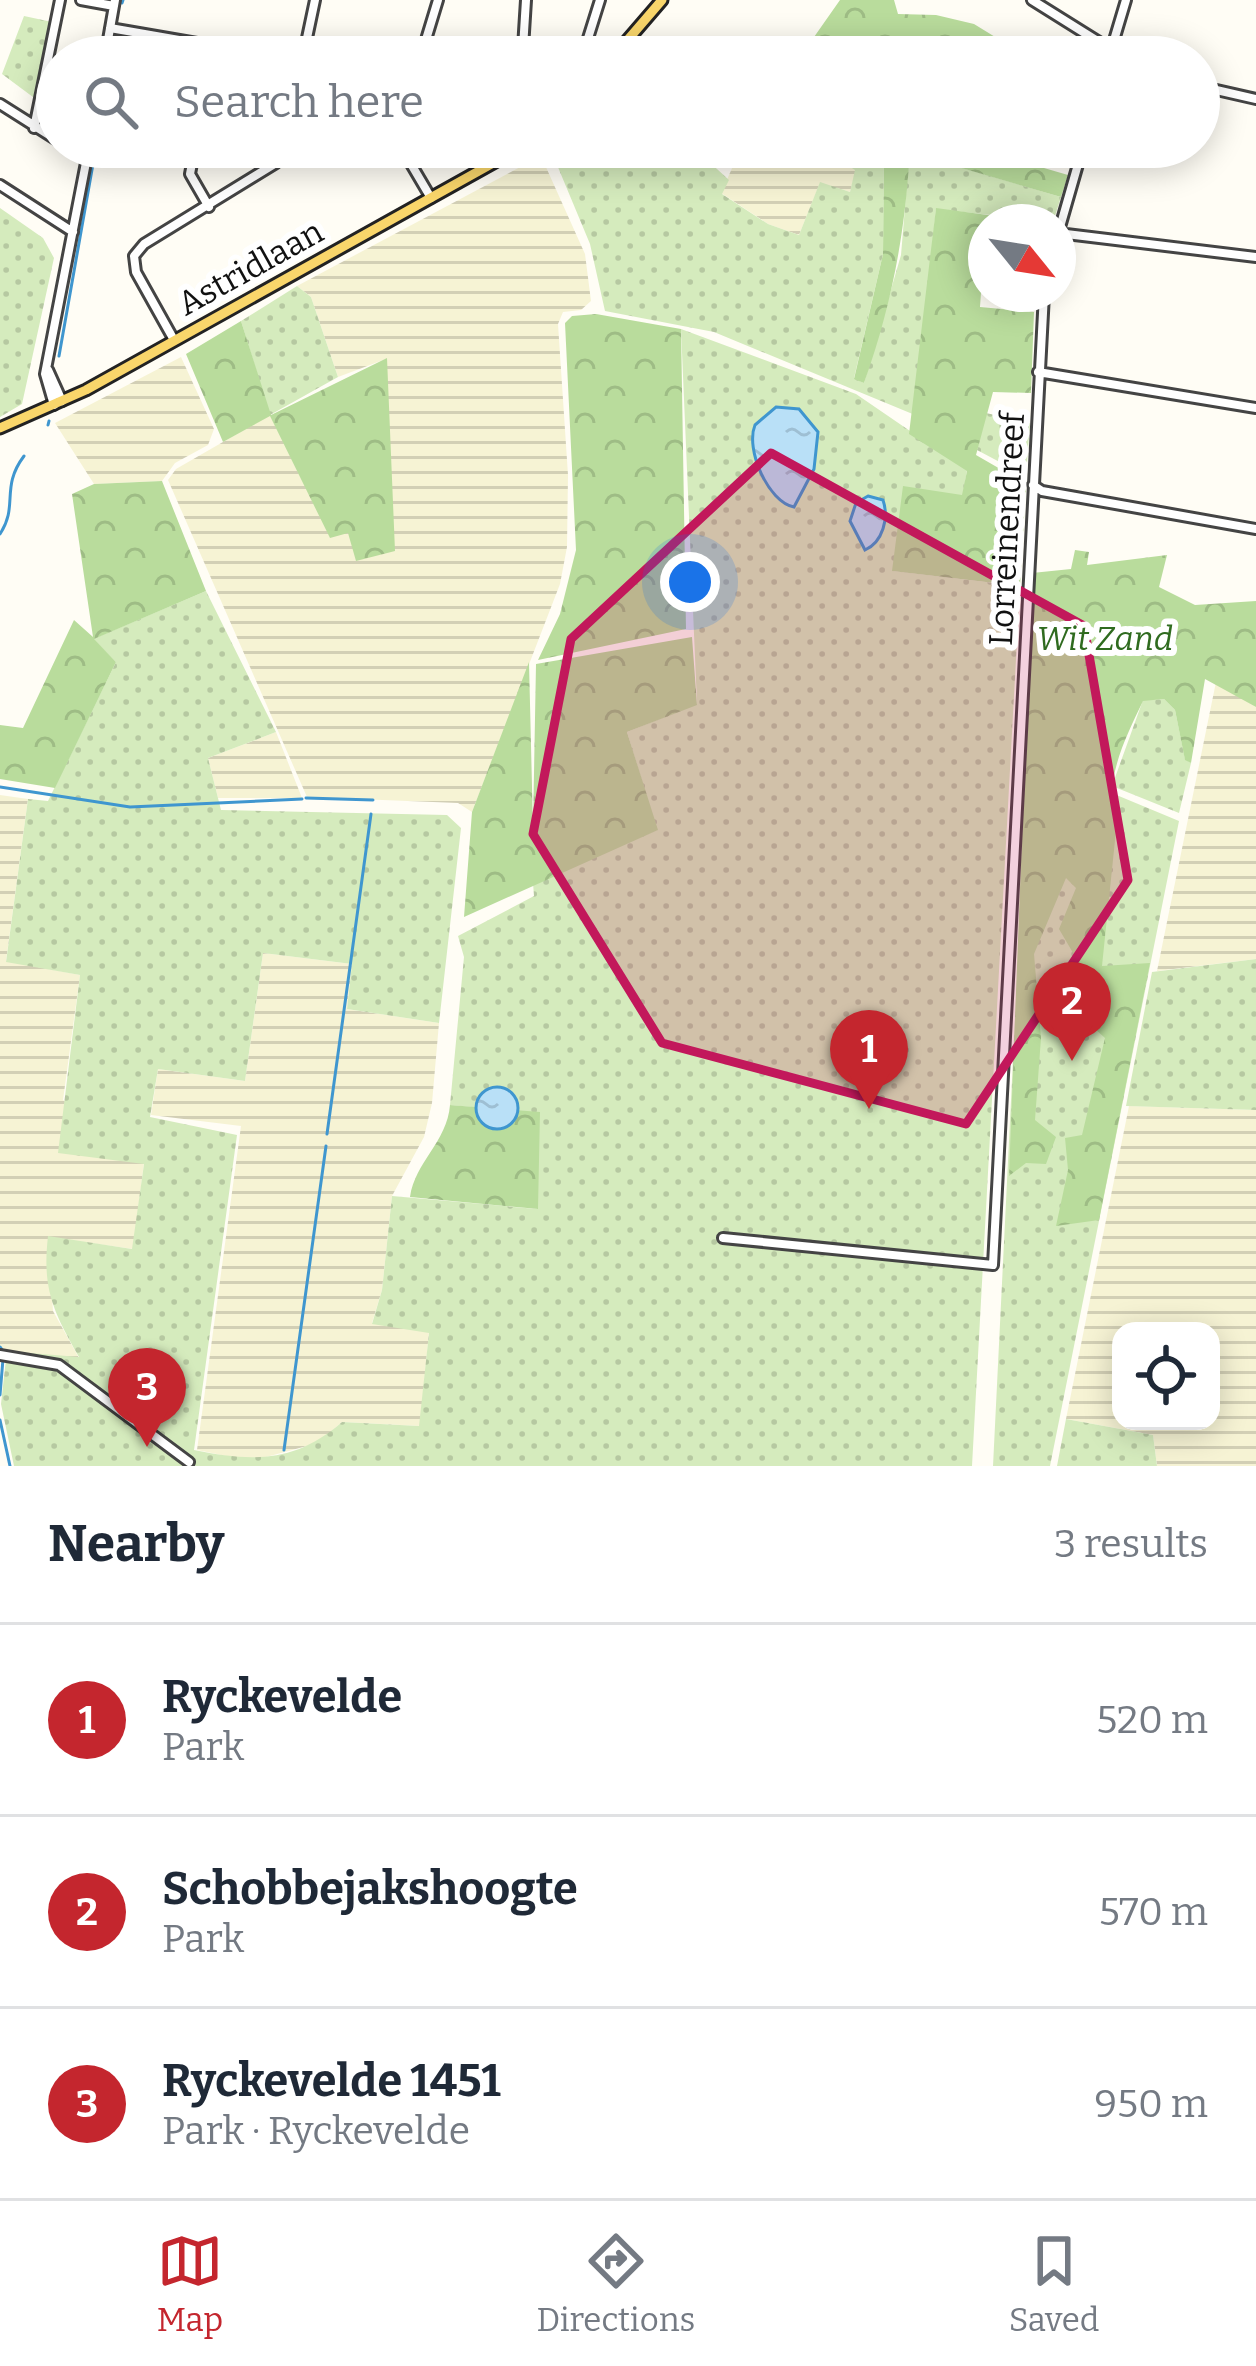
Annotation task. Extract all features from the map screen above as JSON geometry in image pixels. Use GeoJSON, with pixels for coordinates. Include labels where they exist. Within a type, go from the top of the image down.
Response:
{"type":"FeatureCollection","features":[{"type":"Feature","properties":{"kind":"main road"},"geometry":{"type":"LineString","coordinates":[[631,36],[662,0]]}},
{"type":"Feature","properties":{"kind":"main road","name":"Astridlaan"},"geometry":{"type":"LineString","coordinates":[[0,428],[58,403],[485,168]]}},
{"type":"Feature","properties":{"kind":"street"},"geometry":{"type":"LineString","coordinates":[[52,36],[59,0]]}},
{"type":"Feature","properties":{"kind":"street"},"geometry":{"type":"LineString","coordinates":[[81,0],[114,3],[109,36]]}},
{"type":"Feature","properties":{"kind":"street"},"geometry":{"type":"LineString","coordinates":[[307,36],[315,0]]}},
{"type":"Feature","properties":{"kind":"street"},"geometry":{"type":"LineString","coordinates":[[425,36],[438,0]]}},
{"type":"Feature","properties":{"kind":"street"},"geometry":{"type":"LineString","coordinates":[[524,36],[526,0]]}},
{"type":"Feature","properties":{"kind":"street"},"geometry":{"type":"LineString","coordinates":[[589,36],[600,0]]}},
{"type":"Feature","properties":{"kind":"street"},"geometry":{"type":"LineString","coordinates":[[1032,0],[1085,36]]}},
{"type":"Feature","properties":{"kind":"street"},"geometry":{"type":"LineString","coordinates":[[1115,36],[1126,0]]}},
{"type":"Feature","properties":{"kind":"street"},"geometry":{"type":"LineString","coordinates":[[110,28],[156,36]]}},
{"type":"Feature","properties":{"kind":"street"},"geometry":{"type":"LineString","coordinates":[[1220,91],[1256,99]]}},
{"type":"Feature","properties":{"kind":"street"},"geometry":{"type":"LineString","coordinates":[[0,104],[34,128],[36,118]]}},
{"type":"Feature","properties":{"kind":"street"},"geometry":{"type":"LineString","coordinates":[[58,403],[48,365],[85,168]]}},
{"type":"Feature","properties":{"kind":"street"},"geometry":{"type":"LineString","coordinates":[[191,168],[209,207]]}},
{"type":"Feature","properties":{"kind":"street"},"geometry":{"type":"LineString","coordinates":[[173,340],[136,272],[134,256],[144,244],[268,168]]}},
{"type":"Feature","properties":{"kind":"street"},"geometry":{"type":"LineString","coordinates":[[413,168],[431,198]]}},
{"type":"Feature","properties":{"kind":"street"},"geometry":{"type":"LineString","coordinates":[[1066,204],[1077,168]]}},
{"type":"Feature","properties":{"kind":"street"},"geometry":{"type":"LineString","coordinates":[[0,184],[73,232]]}},
{"type":"Feature","properties":{"kind":"street"},"geometry":{"type":"LineString","coordinates":[[1076,235],[1256,256]]}},
{"type":"Feature","properties":{"kind":"street","name":"Lorreinendreef"},"geometry":{"type":"LineString","coordinates":[[723,1238],[993,1265],[1043,312]]}},
{"type":"Feature","properties":{"kind":"street"},"geometry":{"type":"LineString","coordinates":[[1038,372],[1256,408]]}},
{"type":"Feature","properties":{"kind":"street"},"geometry":{"type":"LineString","coordinates":[[1032,484],[1042,491],[1256,530]]}},
{"type":"Feature","properties":{"kind":"street"},"geometry":{"type":"LineString","coordinates":[[0,1355],[46,1360],[84,1380],[189,1462]]}},
{"type":"Feature","properties":{"kind":"highlighted area"},"geometry":{"type":"Polygon","coordinates":[[[771,453],[1084,626],[1128,880],[966,1124],[662,1043],[533,834],[571,639],[771,453]]]}},
{"type":"Feature","properties":{"kind":"shaded area"},"geometry":{"type":"Polygon","coordinates":[[[518,168],[546,168],[585,254],[591,301],[581,310],[563,312],[558,324],[568,475],[567,547],[560,584],[472,812],[458,803],[307,797],[168,480],[176,469],[270,415],[330,537],[386,359],[338,377],[311,297],[297,286],[518,168]]]}},
{"type":"Feature","properties":{"kind":"shaded area"},"geometry":{"type":"Polygon","coordinates":[[[732,168],[856,170],[850,192],[820,183],[799,235],[768,224],[721,193],[732,168]]]}},
{"type":"Feature","properties":{"kind":"shaded area"},"geometry":{"type":"Polygon","coordinates":[[[181,357],[214,429],[208,445],[175,463],[162,481],[94,484],[55,423],[181,357]]]}},
{"type":"Feature","properties":{"kind":"shaded area"},"geometry":{"type":"Polygon","coordinates":[[[1216,682],[1256,707],[1256,959],[1157,971],[1216,682]]]}},
{"type":"Feature","properties":{"kind":"shaded area"},"geometry":{"type":"Polygon","coordinates":[[[276,732],[302,798],[218,798],[208,758],[276,732]]]}},
{"type":"Feature","properties":{"kind":"shaded area"},"geometry":{"type":"Polygon","coordinates":[[[0,795],[28,799],[6,961],[80,975],[63,1100],[144,1163],[133,1249],[48,1237],[53,1311],[79,1358],[0,1354],[0,795]]]}},
{"type":"Feature","properties":{"kind":"shaded area"},"geometry":{"type":"Polygon","coordinates":[[[263,953],[352,964],[347,1009],[439,1023],[432,1103],[424,1137],[392,1196],[382,1290],[372,1323],[429,1332],[420,1426],[342,1422],[318,1443],[251,1461],[197,1450],[241,1126],[151,1115],[158,1069],[245,1081],[263,953]]]}},
{"type":"Feature","properties":{"kind":"shaded area"},"geometry":{"type":"Polygon","coordinates":[[[1129,1106],[1256,1110],[1256,1466],[1157,1466],[1153,1435],[1126,1430],[1220,1430],[1220,1322],[1112,1322],[1112,1427],[1066,1419],[1129,1106]]]}},
{"type":"Feature","properties":{"kind":"green space"},"geometry":{"type":"Polygon","coordinates":[[[840,0],[894,0],[898,14],[936,15],[974,24],[994,36],[815,36],[840,0]]]}},
{"type":"Feature","properties":{"kind":"green space"},"geometry":{"type":"Polygon","coordinates":[[[24,16],[52,22],[49,36],[36,36],[36,99],[2,74],[24,16]]]}},
{"type":"Feature","properties":{"kind":"green space"},"geometry":{"type":"Polygon","coordinates":[[[558,168],[716,168],[729,180],[722,194],[768,224],[799,235],[820,182],[850,192],[852,168],[884,168],[883,254],[854,378],[864,383],[901,255],[908,168],[962,168],[1061,197],[1059,204],[968,204],[968,213],[936,209],[915,415],[714,332],[605,311],[590,244],[558,168]]]}},
{"type":"Feature","properties":{"kind":"green space"},"geometry":{"type":"Polygon","coordinates":[[[884,168],[909,168],[890,296],[864,383],[854,379],[883,254],[884,168]]]}},
{"type":"Feature","properties":{"kind":"green space"},"geometry":{"type":"Polygon","coordinates":[[[962,168],[1044,168],[1068,175],[1061,197],[962,168]]]}},
{"type":"Feature","properties":{"kind":"green space"},"geometry":{"type":"Polygon","coordinates":[[[0,208],[43,238],[54,258],[22,404],[0,417],[0,208]]]}},
{"type":"Feature","properties":{"kind":"green space"},"geometry":{"type":"Polygon","coordinates":[[[936,208],[968,212],[968,312],[1034,312],[1031,393],[993,392],[976,455],[1026,484],[1020,586],[892,571],[903,486],[962,495],[967,471],[909,434],[936,208]]]}},
{"type":"Feature","properties":{"kind":"green space"},"geometry":{"type":"Polygon","coordinates":[[[297,286],[311,297],[338,377],[270,415],[241,321],[297,286]]]}},
{"type":"Feature","properties":{"kind":"green space"},"geometry":{"type":"Polygon","coordinates":[[[596,314],[681,329],[686,629],[538,660],[560,614],[576,550],[565,323],[572,316],[596,314]]]}},
{"type":"Feature","properties":{"kind":"green space"},"geometry":{"type":"Polygon","coordinates":[[[241,321],[271,415],[387,358],[395,551],[356,561],[348,533],[330,538],[270,416],[223,442],[186,354],[241,321]]]}},
{"type":"Feature","properties":{"kind":"green space"},"geometry":{"type":"Polygon","coordinates":[[[681,329],[856,394],[967,470],[963,495],[893,571],[1020,586],[972,1466],[14,1466],[1,1404],[6,1359],[18,1352],[79,1357],[51,1299],[48,1236],[132,1249],[144,1164],[58,1153],[80,975],[6,962],[28,799],[48,801],[116,662],[93,639],[206,591],[276,732],[208,758],[221,810],[447,815],[461,828],[439,1023],[347,1009],[352,964],[263,953],[245,1081],[158,1069],[150,1117],[237,1135],[194,1450],[272,1456],[307,1445],[342,1422],[419,1426],[429,1333],[372,1324],[382,1290],[392,1196],[537,1209],[539,1113],[450,1105],[464,957],[458,936],[534,896],[533,883],[657,830],[627,732],[697,704],[681,329]]]}},
{"type":"Feature","properties":{"kind":"green space"},"geometry":{"type":"Polygon","coordinates":[[[986,413],[1030,423],[1026,476],[977,450],[986,413]]]}},
{"type":"Feature","properties":{"kind":"green space"},"geometry":{"type":"Polygon","coordinates":[[[162,481],[206,591],[94,639],[116,662],[55,788],[0,779],[0,725],[23,728],[74,620],[93,637],[72,494],[94,484],[162,481]]]}},
{"type":"Feature","properties":{"kind":"green space","name":"Wit Zand"},"geometry":{"type":"Polygon","coordinates":[[[1075,550],[1089,552],[1087,565],[1167,555],[1159,587],[1195,605],[1256,601],[1256,707],[1205,679],[1191,763],[1185,760],[1175,710],[1164,699],[1143,701],[1123,745],[1112,791],[1117,821],[1102,966],[1150,963],[1099,1220],[1056,1226],[1068,1170],[1065,1138],[1082,1135],[1105,1038],[1072,1008],[1086,975],[1059,929],[1076,888],[1066,878],[1034,954],[1041,1038],[1035,1120],[1056,1137],[1046,1164],[1026,1163],[1009,1176],[1032,573],[1071,569],[1075,550]]]}},
{"type":"Feature","properties":{"kind":"green space"},"geometry":{"type":"Polygon","coordinates":[[[692,637],[697,705],[627,732],[658,830],[464,917],[472,812],[529,662],[533,828],[536,664],[692,637]]]}},
{"type":"Feature","properties":{"kind":"green space"},"geometry":{"type":"Polygon","coordinates":[[[1164,699],[1175,710],[1185,759],[1191,763],[1179,813],[1112,786],[1143,700],[1164,699]]]}},
{"type":"Feature","properties":{"kind":"green space"},"geometry":{"type":"Polygon","coordinates":[[[1027,775],[1090,784],[1179,821],[1050,1466],[993,1466],[1027,775]]]}},
{"type":"Feature","properties":{"kind":"green space"},"geometry":{"type":"Polygon","coordinates":[[[1256,959],[1256,1110],[1126,1106],[1152,972],[1256,959]]]}},
{"type":"Feature","properties":{"kind":"green space"},"geometry":{"type":"Polygon","coordinates":[[[450,1105],[540,1112],[538,1209],[410,1197],[450,1105]]]}},
{"type":"Feature","properties":{"kind":"green space"},"geometry":{"type":"Polygon","coordinates":[[[1066,1419],[1153,1435],[1157,1466],[1057,1466],[1066,1419]]]}},
{"type":"Feature","properties":{"kind":"water"},"geometry":{"type":"Polygon","coordinates":[[[776,407],[799,409],[818,432],[814,469],[794,507],[768,485],[753,447],[755,425],[776,407]]]}},
{"type":"Feature","properties":{"kind":"water"},"geometry":{"type":"Polygon","coordinates":[[[868,496],[883,500],[885,514],[880,535],[865,550],[850,521],[856,503],[868,496]]]}},
{"type":"Feature","properties":{"kind":"water"},"geometry":{"type":"Polygon","coordinates":[[[497,1087],[512,1093],[518,1108],[512,1123],[497,1129],[482,1123],[476,1108],[482,1093],[497,1087]]]}},
{"type":"Feature","properties":{"kind":"waterway"},"geometry":{"type":"LineString","coordinates":[[59,356],[92,168]]}},
{"type":"Feature","properties":{"kind":"waterway"},"geometry":{"type":"LineString","coordinates":[[48,425],[49,421]]}},
{"type":"Feature","properties":{"kind":"waterway"},"geometry":{"type":"LineString","coordinates":[[0,534],[13,478],[24,456]]}},
{"type":"Feature","properties":{"kind":"waterway"},"geometry":{"type":"LineString","coordinates":[[0,787],[130,807],[302,799]]}},
{"type":"Feature","properties":{"kind":"waterway"},"geometry":{"type":"LineString","coordinates":[[306,798],[373,800]]}},
{"type":"Feature","properties":{"kind":"waterway"},"geometry":{"type":"LineString","coordinates":[[327,1134],[371,814]]}},
{"type":"Feature","properties":{"kind":"waterway"},"geometry":{"type":"LineString","coordinates":[[284,1450],[326,1146]]}},
{"type":"Feature","properties":{"kind":"waterway"},"geometry":{"type":"LineString","coordinates":[[0,1347],[3,1351]]}},
{"type":"Feature","properties":{"kind":"waterway"},"geometry":{"type":"LineString","coordinates":[[0,1395],[3,1359]]}},
{"type":"Feature","properties":{"kind":"waterway"},"geometry":{"type":"LineString","coordinates":[[0,1420],[10,1466]]}},
{"type":"Feature","properties":{"kind":"place","name":"Schobbejakshoogte"},"geometry":{"type":"Point","coordinates":[1072,1061]}},
{"type":"Feature","properties":{"kind":"place","name":"Ryckevelde"},"geometry":{"type":"Point","coordinates":[869,1109]}},
{"type":"Feature","properties":{"kind":"place","name":"Ryckevelde 1451"},"geometry":{"type":"Point","coordinates":[147,1447]}}]}
